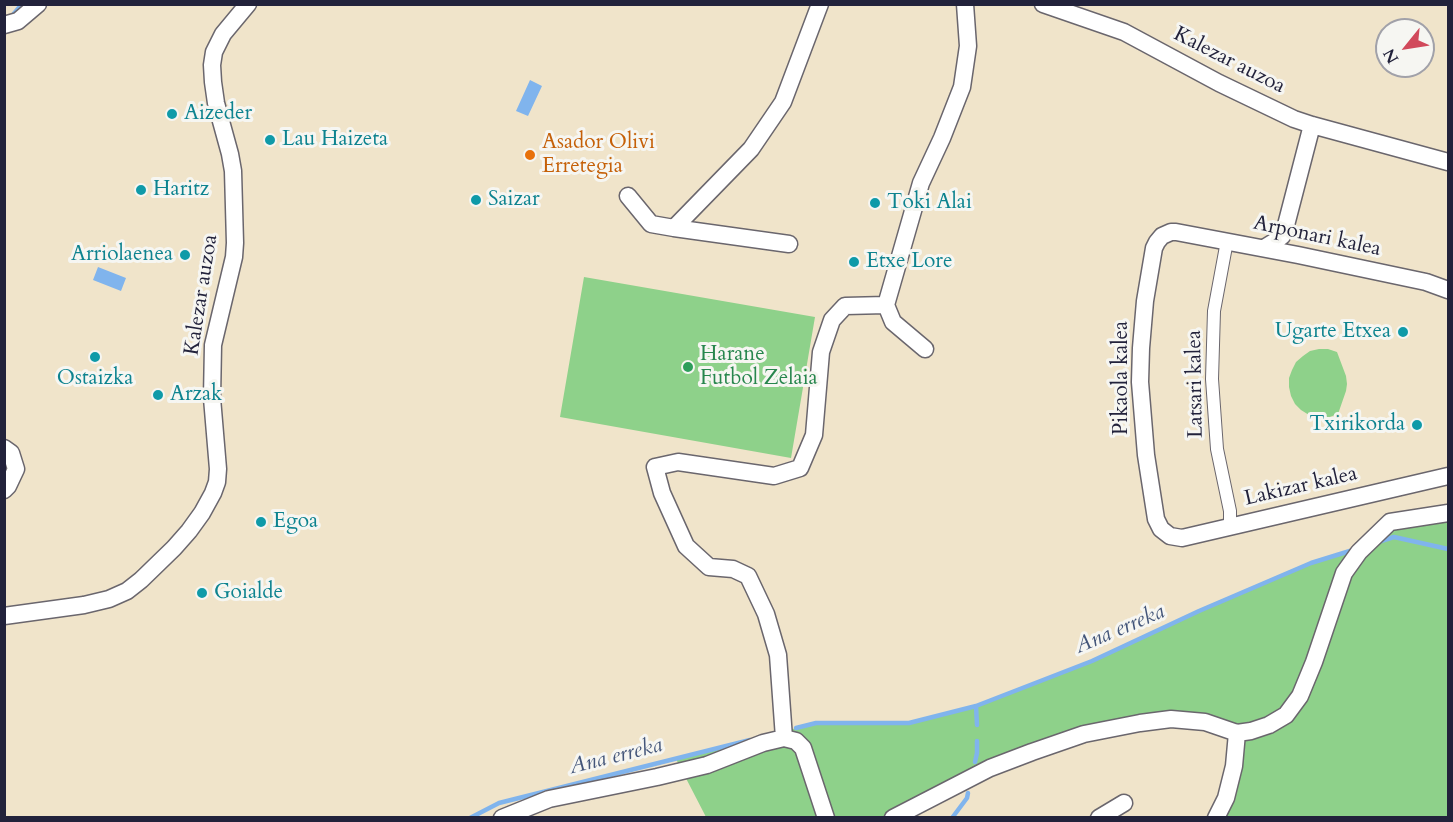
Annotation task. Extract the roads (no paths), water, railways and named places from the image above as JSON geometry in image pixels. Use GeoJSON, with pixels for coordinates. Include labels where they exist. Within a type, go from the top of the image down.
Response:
{"type":"FeatureCollection","features":[{"type":"Feature","properties":{"kind":"street"},"geometry":{"type":"LineString","coordinates":[[4,25],[18,21],[38,4]]}},
{"type":"Feature","properties":{"kind":"street","name":"Kalezar auzoa"},"geometry":{"type":"LineString","coordinates":[[4,616],[84,605],[109,599],[127,591],[141,580],[189,531],[213,493],[218,469],[212,398],[213,345],[234,257],[235,243],[233,171],[216,103],[212,65],[214,52],[223,34],[248,4]]}},
{"type":"Feature","properties":{"kind":"street"},"geometry":{"type":"LineString","coordinates":[[674,228],[751,148],[783,102],[820,4]]}},
{"type":"Feature","properties":{"kind":"street"},"geometry":{"type":"LineString","coordinates":[[925,350],[893,322],[886,305],[921,183],[962,87],[968,46],[965,4]]}},
{"type":"Feature","properties":{"kind":"street","name":"Kalezar auzoa"},"geometry":{"type":"LineString","coordinates":[[1043,4],[1124,32],[1219,83],[1294,119],[1449,162]]}},
{"type":"Feature","properties":{"kind":"street"},"geometry":{"type":"LineString","coordinates":[[1298,255],[1287,240],[1286,229],[1312,125]]}},
{"type":"Feature","properties":{"kind":"street"},"geometry":{"type":"LineString","coordinates":[[628,196],[651,224],[789,244]]}},
{"type":"Feature","properties":{"kind":"street"},"geometry":{"type":"LineString","coordinates":[[1264,248],[1277,240],[1286,229]]}},
{"type":"Feature","properties":{"kind":"street","name":"Arponari kalea"},"geometry":{"type":"LineString","coordinates":[[1176,232],[1426,282],[1449,290]]}},
{"type":"Feature","properties":{"kind":"street","name":"Pikaola kalea"},"geometry":{"type":"LineString","coordinates":[[1165,533],[1156,519],[1146,455],[1140,382],[1141,348],[1145,301],[1154,248],[1162,236],[1176,232]]}},
{"type":"Feature","properties":{"kind":"street","name":"Latsari kalea"},"geometry":{"type":"LineString","coordinates":[[1227,241],[1214,311],[1212,379],[1217,449],[1230,511],[1230,527]]}},
{"type":"Feature","properties":{"kind":"street"},"geometry":{"type":"LineString","coordinates":[[784,738],[778,655],[766,614],[748,576],[733,569],[709,567],[686,546],[662,493],[655,467],[678,462],[774,476],[800,468],[814,435],[821,352],[832,320],[845,306],[886,305]]}},
{"type":"Feature","properties":{"kind":"street"},"geometry":{"type":"LineString","coordinates":[[4,448],[11,453],[16,469],[4,490]]}},
{"type":"Feature","properties":{"kind":"street","name":"Lakizar kalea"},"geometry":{"type":"LineString","coordinates":[[1165,533],[1182,538],[1449,476]]}},
{"type":"Feature","properties":{"kind":"street"},"geometry":{"type":"LineString","coordinates":[[893,818],[990,768],[1084,734],[1172,719],[1204,722],[1237,733],[1269,726],[1286,715],[1300,696],[1344,573],[1359,552],[1390,522],[1449,513]]}},
{"type":"Feature","properties":{"kind":"street"},"geometry":{"type":"LineString","coordinates":[[1216,818],[1226,798],[1234,766],[1237,733]]}},
{"type":"Feature","properties":{"kind":"street"},"geometry":{"type":"LineString","coordinates":[[502,818],[549,799],[707,765],[763,743],[784,738],[796,741],[803,748],[826,818]]}},
{"type":"Feature","properties":{"kind":"street"},"geometry":{"type":"LineString","coordinates":[[1099,818],[1124,803]]}},
{"type":"Feature","properties":{"kind":"water"},"geometry":{"type":"Polygon","coordinates":[[[530,80],[542,86],[528,116],[516,111],[530,80]]]}},
{"type":"Feature","properties":{"kind":"water"},"geometry":{"type":"Polygon","coordinates":[[[98,267],[126,278],[121,291],[93,280],[98,267]]]}},
{"type":"Feature","properties":{"kind":"waterway"},"geometry":{"type":"LineString","coordinates":[[12,16],[22,4]]}},
{"type":"Feature","properties":{"kind":"waterway","name":"Ana erreka"},"geometry":{"type":"LineString","coordinates":[[1378,542],[1394,537],[1448,549]]}},
{"type":"Feature","properties":{"kind":"waterway","name":"Ana erreka"},"geometry":{"type":"LineString","coordinates":[[796,728],[816,723],[909,723],[976,706],[1092,661],[1199,611],[1311,563],[1353,550]]}},
{"type":"Feature","properties":{"kind":"waterway"},"geometry":{"type":"LineString","coordinates":[[976,706],[977,725]]}},
{"type":"Feature","properties":{"kind":"waterway","name":"Ana erreka"},"geometry":{"type":"LineString","coordinates":[[470,818],[499,803],[750,740]]}},
{"type":"Feature","properties":{"kind":"waterway"},"geometry":{"type":"LineString","coordinates":[[975,762],[977,741]]}},
{"type":"Feature","properties":{"kind":"waterway"},"geometry":{"type":"LineString","coordinates":[[952,818],[967,798],[968,793]]}},
{"type":"Feature","properties":{"kind":"place","name":"Aizeder"},"geometry":{"type":"Point","coordinates":[172,114]}},
{"type":"Feature","properties":{"kind":"place","name":"Lau Haizeta"},"geometry":{"type":"Point","coordinates":[270,140]}},
{"type":"Feature","properties":{"kind":"place","name":"Asador Olivi Erretegia"},"geometry":{"type":"Point","coordinates":[530,155]}},
{"type":"Feature","properties":{"kind":"place","name":"Haritz"},"geometry":{"type":"Point","coordinates":[141,190]}},
{"type":"Feature","properties":{"kind":"place","name":"Saizar"},"geometry":{"type":"Point","coordinates":[476,200]}},
{"type":"Feature","properties":{"kind":"place","name":"Toki Alai"},"geometry":{"type":"Point","coordinates":[875,203]}},
{"type":"Feature","properties":{"kind":"place","name":"Arriolaenea"},"geometry":{"type":"Point","coordinates":[185,255]}},
{"type":"Feature","properties":{"kind":"place","name":"Etxe Lore"},"geometry":{"type":"Point","coordinates":[854,262]}},
{"type":"Feature","properties":{"kind":"place","name":"Ugarte Etxea"},"geometry":{"type":"Point","coordinates":[1403,332]}},
{"type":"Feature","properties":{"kind":"place","name":"Ostaizka"},"geometry":{"type":"Point","coordinates":[95,357]}},
{"type":"Feature","properties":{"kind":"place","name":"Harane Futbol Zelaia"},"geometry":{"type":"Point","coordinates":[688,367]}},
{"type":"Feature","properties":{"kind":"place","name":"Arzak"},"geometry":{"type":"Point","coordinates":[158,395]}},
{"type":"Feature","properties":{"kind":"place","name":"Txirikorda"},"geometry":{"type":"Point","coordinates":[1417,425]}},
{"type":"Feature","properties":{"kind":"place","name":"Egoa"},"geometry":{"type":"Point","coordinates":[261,522]}},
{"type":"Feature","properties":{"kind":"place","name":"Goialde"},"geometry":{"type":"Point","coordinates":[202,593]}}]}
